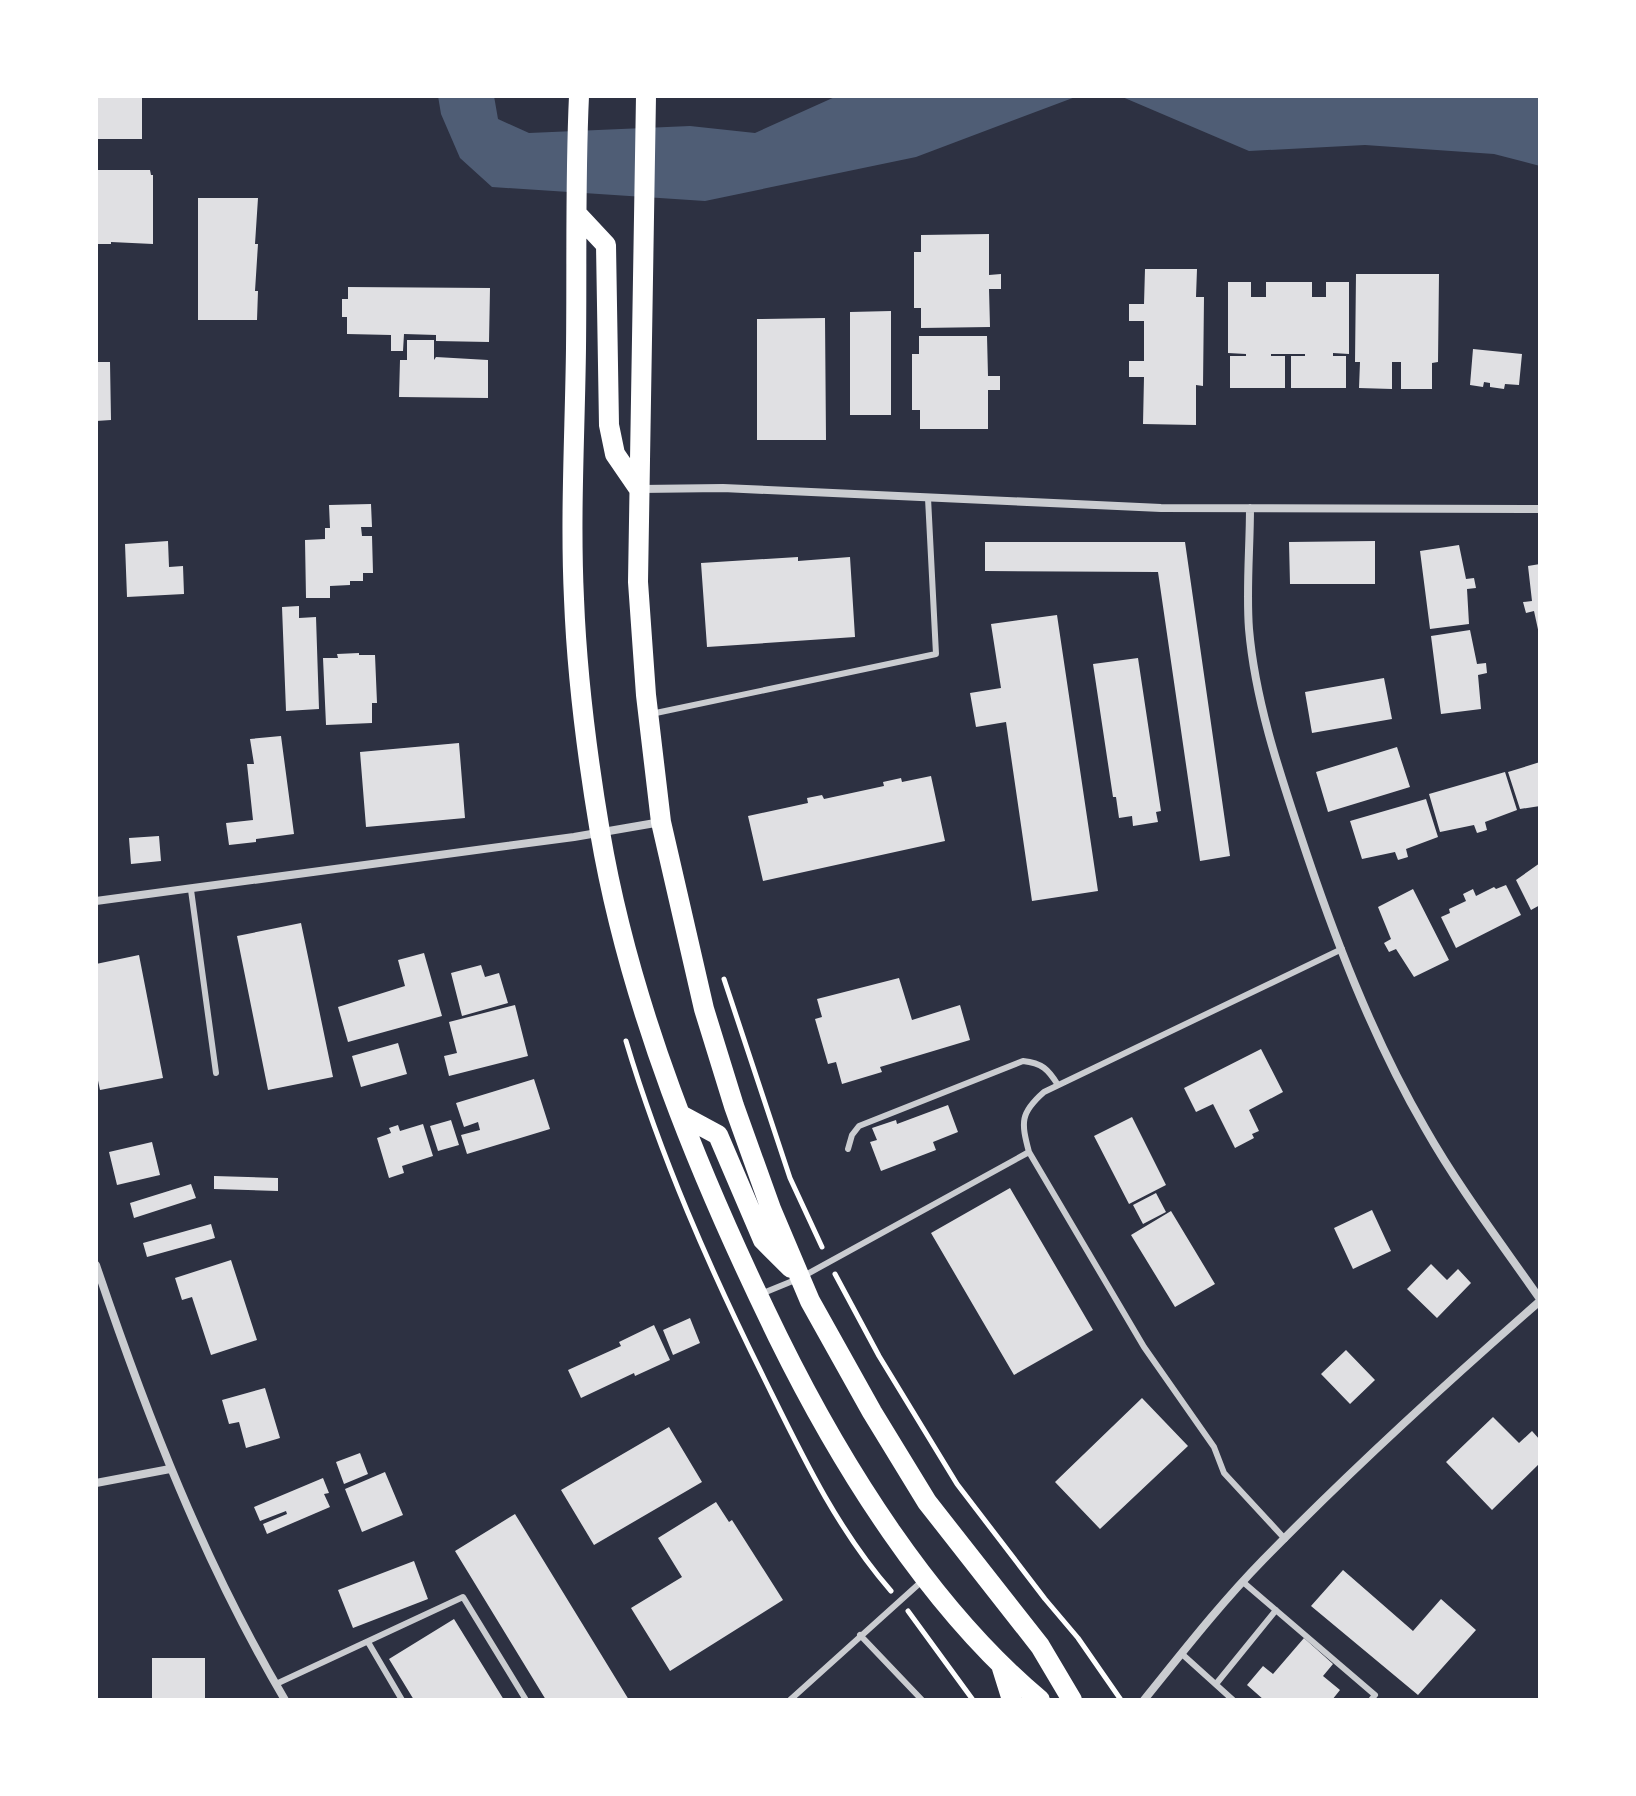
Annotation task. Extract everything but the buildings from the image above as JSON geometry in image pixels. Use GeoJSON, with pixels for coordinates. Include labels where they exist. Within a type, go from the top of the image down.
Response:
{"type":"FeatureCollection","features":[{"type":"Feature","properties":{"kind":"main road"},"geometry":{"type":"LineString","coordinates":[[579,100],[574,597],[588,751],[600,833],[623,934],[694,1156],[794,1369],[849,1467],[926,1578],[1002,1668],[1040,1700]]}},
{"type":"Feature","properties":{"kind":"main road"},"geometry":{"type":"LineString","coordinates":[[645,100],[638,582],[648,715],[661,822],[704,1009],[729,1092],[771,1209],[810,1301],[927,1502],[1040,1646],[1072,1700]]}},
{"type":"Feature","properties":{"kind":"main road"},"geometry":{"type":"LineString","coordinates":[[578,215],[606,245],[609,425],[615,454],[639,489]]}},
{"type":"Feature","properties":{"kind":"main road"},"geometry":{"type":"LineString","coordinates":[[681,1115],[718,1135],[763,1240],[800,1278]]}},
{"type":"Feature","properties":{"kind":"main road"},"geometry":{"type":"LineString","coordinates":[[1002,1668],[1012,1700]]}},
{"type":"Feature","properties":{"kind":"street"},"geometry":{"type":"LineString","coordinates":[[639,489],[723,488],[1133,507],[1540,509]]}},
{"type":"Feature","properties":{"kind":"street"},"geometry":{"type":"LineString","coordinates":[[1144,1700],[1243,1582],[1285,1539],[1451,1379],[1540,1300],[1424,1127],[1393,1068],[1322,899],[1278,768],[1256,677],[1249,627],[1250,508]]}},
{"type":"Feature","properties":{"kind":"street"},"geometry":{"type":"LineString","coordinates":[[96,901],[600,833],[661,822]]}},
{"type":"Feature","properties":{"kind":"street"},"geometry":{"type":"LineString","coordinates":[[96,1265],[137,1388],[170,1469],[211,1562],[285,1700]]}},
{"type":"Feature","properties":{"kind":"street"},"geometry":{"type":"LineString","coordinates":[[96,1483],[170,1469]]}},
{"type":"Feature","properties":{"kind":"lane"},"geometry":{"type":"LineString","coordinates":[[648,715],[936,654],[928,498]]}},
{"type":"Feature","properties":{"kind":"lane"},"geometry":{"type":"LineString","coordinates":[[191,890],[216,1073]]}},
{"type":"Feature","properties":{"kind":"lane"},"geometry":{"type":"LineString","coordinates":[[1285,1539],[1224,1473],[1214,1447],[1144,1347],[1029,1152],[1022,1126],[1029,1105],[1044,1092],[1342,949]]}},
{"type":"Feature","properties":{"kind":"lane"},"geometry":{"type":"LineString","coordinates":[[848,1149],[852,1135],[859,1126],[1023,1061],[1039,1062],[1049,1070],[1058,1085]]}},
{"type":"Feature","properties":{"kind":"lane"},"geometry":{"type":"LineString","coordinates":[[758,1295],[800,1278],[1029,1152]]}},
{"type":"Feature","properties":{"kind":"lane"},"geometry":{"type":"LineString","coordinates":[[790,1700],[926,1578]]}},
{"type":"Feature","properties":{"kind":"lane"},"geometry":{"type":"LineString","coordinates":[[1243,1582],[1375,1695],[1371,1700]]}},
{"type":"Feature","properties":{"kind":"lane"},"geometry":{"type":"LineString","coordinates":[[276,1684],[463,1597],[526,1700]]}},
{"type":"Feature","properties":{"kind":"lane"},"geometry":{"type":"LineString","coordinates":[[1216,1684],[1276,1610]]}},
{"type":"Feature","properties":{"kind":"lane"},"geometry":{"type":"LineString","coordinates":[[860,1635],[922,1700]]}},
{"type":"Feature","properties":{"kind":"lane"},"geometry":{"type":"LineString","coordinates":[[368,1642],[402,1700]]}},
{"type":"Feature","properties":{"kind":"lane"},"geometry":{"type":"LineString","coordinates":[[1182,1654],[1233,1700]]}},
{"type":"Feature","properties":{"kind":"path"},"geometry":{"type":"LineString","coordinates":[[721,968],[790,1178],[829,1262],[879,1356],[957,1484],[1035,1588],[1078,1638],[1121,1700]]}},
{"type":"Feature","properties":{"kind":"path"},"geometry":{"type":"LineString","coordinates":[[624,1035],[685,1210],[810,1472],[871,1568],[899,1600],[973,1700]]}},
{"type":"Feature","properties":{"kind":"water"},"geometry":{"type":"Polygon","coordinates":[[[438,96],[494,96],[498,119],[529,133],[690,126],[755,133],[837,96],[1078,96],[916,157],[705,201],[492,187],[460,158],[441,114],[438,96]]]}},
{"type":"Feature","properties":{"kind":"water"},"geometry":{"type":"Polygon","coordinates":[[[1120,96],[1540,96],[1540,166],[1494,154],[1365,145],[1249,151],[1120,96]]]}}]}
